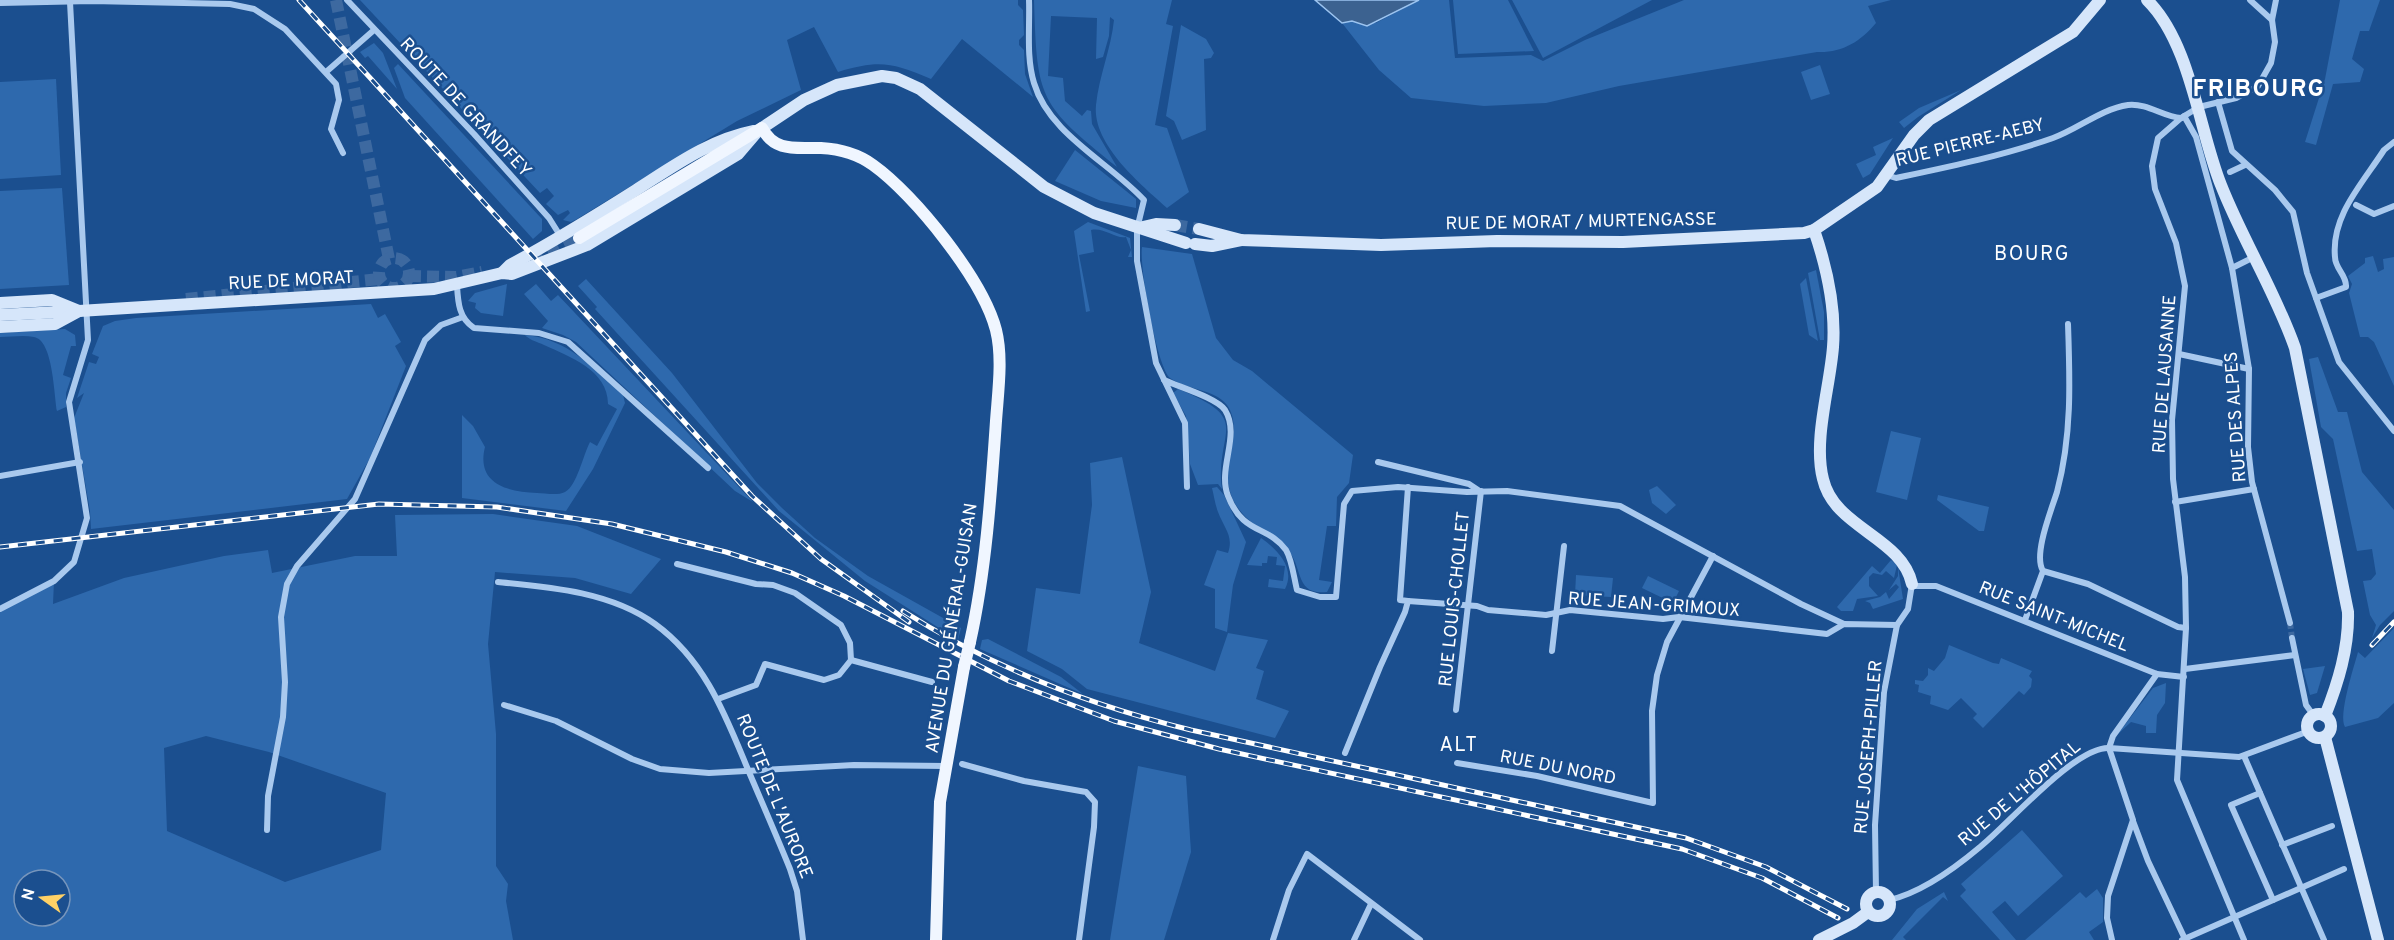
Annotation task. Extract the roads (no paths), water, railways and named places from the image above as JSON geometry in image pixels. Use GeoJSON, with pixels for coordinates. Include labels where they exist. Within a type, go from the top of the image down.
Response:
{"type":"FeatureCollection","features":[{"type":"Feature","properties":{"kind":"main road"},"geometry":{"type":"LineString","coordinates":[[1912,585],[1905,562],[1840,509],[1823,480],[1820,457],[1834,321],[1829,286],[1814,230],[1871,192],[1914,135],[1929,120],[2073,32],[2100,0]]}},
{"type":"Feature","properties":{"kind":"main road"},"geometry":{"type":"LineString","coordinates":[[2147,0],[2161,14],[2199,107],[2220,184],[2283,314],[2295,348],[2346,593],[2349,628],[2335,689],[2319,716],[2308,723],[2309,731],[2318,738],[2325,737],[2331,728],[2330,722],[2319,716]]}},
{"type":"Feature","properties":{"kind":"main road","name":"RUE DE MORAT"},"geometry":{"type":"LineString","coordinates":[[83,310],[410,291],[457,286],[502,273],[512,274],[586,245],[738,154],[760,129],[804,100],[837,85],[882,76],[909,83],[932,98],[1044,187],[1094,213],[1140,226]]}},
{"type":"Feature","properties":{"kind":"main road","name":"RUE DE MORAT"},"geometry":{"type":"LineString","coordinates":[[502,273],[510,265],[561,237],[699,151],[730,136],[760,129]]}},
{"type":"Feature","properties":{"kind":"main road"},"geometry":{"type":"LineString","coordinates":[[579,238],[760,129]]}},
{"type":"Feature","properties":{"kind":"main road","name":"AVENUE DU GÉNÉRAL-GUISAN"},"geometry":{"type":"LineString","coordinates":[[760,129],[779,146],[841,151],[872,164],[893,182],[966,267],[988,305],[997,332],[998,400],[990,502],[970,642],[940,802],[935,900],[936,940]]}},
{"type":"Feature","properties":{"kind":"main road"},"geometry":{"type":"LineString","coordinates":[[1140,226],[1174,225]]}},
{"type":"Feature","properties":{"kind":"main road"},"geometry":{"type":"LineString","coordinates":[[1140,226],[1157,234],[1212,246],[1241,240]]}},
{"type":"Feature","properties":{"kind":"main road"},"geometry":{"type":"LineString","coordinates":[[1199,229],[1241,240]]}},
{"type":"Feature","properties":{"kind":"main road","name":"RUE DE MORAT / MURTENGASSE"},"geometry":{"type":"LineString","coordinates":[[1241,240],[1304,240],[1373,245],[1497,241],[1623,242],[1814,230]]}},
{"type":"Feature","properties":{"kind":"main road"},"geometry":{"type":"LineString","coordinates":[[0,303],[52,300],[83,310]]}},
{"type":"Feature","properties":{"kind":"main road"},"geometry":{"type":"LineString","coordinates":[[0,327],[55,324],[83,310]]}},
{"type":"Feature","properties":{"kind":"main road"},"geometry":{"type":"LineString","coordinates":[[0,315],[60,312]]}},
{"type":"Feature","properties":{"kind":"main road"},"geometry":{"type":"LineString","coordinates":[[2325,737],[2378,940]]}},
{"type":"Feature","properties":{"kind":"main road"},"geometry":{"type":"LineString","coordinates":[[1876,892],[1882,893],[1889,900],[1889,907],[1885,914],[1878,916],[1868,912],[1866,900],[1876,892]]}},
{"type":"Feature","properties":{"kind":"main road"},"geometry":{"type":"LineString","coordinates":[[1819,940],[1852,924],[1868,912]]}},
{"type":"Feature","properties":{"kind":"street","name":"ROUTE DE GRANDFEY"},"geometry":{"type":"LineString","coordinates":[[347,0],[474,134],[549,218],[561,237]]}},
{"type":"Feature","properties":{"kind":"street"},"geometry":{"type":"LineString","coordinates":[[1029,0],[1030,61],[1034,82],[1051,118],[1123,177],[1144,200],[1137,261],[1156,363],[1185,423],[1188,487]]}},
{"type":"Feature","properties":{"kind":"street"},"geometry":{"type":"LineString","coordinates":[[2250,0],[2272,20]]}},
{"type":"Feature","properties":{"kind":"street"},"geometry":{"type":"LineString","coordinates":[[2272,20],[2276,0]]}},
{"type":"Feature","properties":{"kind":"street"},"geometry":{"type":"LineString","coordinates":[[0,609],[54,580],[75,562],[87,518],[69,402],[88,340],[83,310],[70,2]]}},
{"type":"Feature","properties":{"kind":"street"},"geometry":{"type":"LineString","coordinates":[[0,3],[230,4],[254,9],[285,28],[326,72],[339,91],[331,129],[343,153]]}},
{"type":"Feature","properties":{"kind":"street","name":"RUE DE LAUSANNE"},"geometry":{"type":"LineString","coordinates":[[2244,940],[2176,780],[2185,673],[2186,628],[2185,577],[2175,502],[2172,420],[2185,286],[2176,243],[2155,189],[2152,166],[2156,142],[2182,117],[2199,107],[2245,95],[2258,86],[2271,63],[2276,42],[2272,20]]}},
{"type":"Feature","properties":{"kind":"street"},"geometry":{"type":"LineString","coordinates":[[326,72],[374,30]]}},
{"type":"Feature","properties":{"kind":"street"},"geometry":{"type":"LineString","coordinates":[[2218,102],[2232,151],[2275,190],[2294,212],[2307,273],[2339,362],[2394,431]]}},
{"type":"Feature","properties":{"kind":"street","name":"RUE PIERRE-AEBY"},"geometry":{"type":"LineString","coordinates":[[1886,175],[1896,178],[2014,150],[2059,136],[2099,115],[2127,105],[2145,106],[2182,117]]}},
{"type":"Feature","properties":{"kind":"street","name":"RUE DES ALPES"},"geometry":{"type":"LineString","coordinates":[[2182,117],[2196,137],[2211,182],[2232,268],[2249,369],[2248,447],[2254,489],[2290,623]]}},
{"type":"Feature","properties":{"kind":"street"},"geometry":{"type":"LineString","coordinates":[[2316,298],[2346,287],[2334,256],[2337,225],[2353,203],[2384,150],[2394,142]]}},
{"type":"Feature","properties":{"kind":"street"},"geometry":{"type":"LineString","coordinates":[[2230,172],[2245,165]]}},
{"type":"Feature","properties":{"kind":"street"},"geometry":{"type":"LineString","coordinates":[[2353,203],[2374,214],[2394,206]]}},
{"type":"Feature","properties":{"kind":"street"},"geometry":{"type":"LineString","coordinates":[[2232,268],[2256,256]]}},
{"type":"Feature","properties":{"kind":"street"},"geometry":{"type":"LineString","coordinates":[[457,286],[463,317],[474,328],[539,333],[568,342],[708,468]]}},
{"type":"Feature","properties":{"kind":"street"},"geometry":{"type":"LineString","coordinates":[[267,830],[268,796],[283,717],[285,682],[281,617],[286,584],[297,566],[354,499],[425,340],[441,325],[463,317]]}},
{"type":"Feature","properties":{"kind":"street"},"geometry":{"type":"LineString","coordinates":[[2025,620],[2043,571],[2038,558],[2060,480],[2070,422],[2068,324]]}},
{"type":"Feature","properties":{"kind":"street"},"geometry":{"type":"LineString","coordinates":[[2179,354],[2249,369]]}},
{"type":"Feature","properties":{"kind":"street"},"geometry":{"type":"LineString","coordinates":[[1164,380],[1213,400],[1225,409],[1229,420],[1230,437],[1224,478],[1231,503],[1245,523],[1268,536],[1286,551],[1298,590],[1307,595],[1336,597],[1344,504],[1352,491],[1362,488],[1408,487],[1467,492],[1480,490],[1516,492],[1620,506],[1844,624]]}},
{"type":"Feature","properties":{"kind":"street"},"geometry":{"type":"LineString","coordinates":[[0,476],[80,462]]}},
{"type":"Feature","properties":{"kind":"street"},"geometry":{"type":"LineString","coordinates":[[1378,462],[1469,484],[1480,490]]}},
{"type":"Feature","properties":{"kind":"street"},"geometry":{"type":"LineString","coordinates":[[1345,753],[1380,667],[1406,612],[1407,601],[1400,600],[1408,487]]}},
{"type":"Feature","properties":{"kind":"street"},"geometry":{"type":"LineString","coordinates":[[2175,502],[2254,489]]}},
{"type":"Feature","properties":{"kind":"street","name":"RUE LOUIS-CHOLLET"},"geometry":{"type":"LineString","coordinates":[[1456,710],[1480,490]]}},
{"type":"Feature","properties":{"kind":"street"},"geometry":{"type":"LineString","coordinates":[[1552,651],[1564,546]]}},
{"type":"Feature","properties":{"kind":"street"},"geometry":{"type":"LineString","coordinates":[[1683,618],[1713,556]]}},
{"type":"Feature","properties":{"kind":"street"},"geometry":{"type":"LineString","coordinates":[[677,564],[756,584],[773,585],[795,593],[841,625],[850,643],[851,660],[932,682]]}},
{"type":"Feature","properties":{"kind":"street"},"geometry":{"type":"LineString","coordinates":[[2043,571],[2088,584],[2178,627],[2186,628]]}},
{"type":"Feature","properties":{"kind":"street","name":"ROUTE DE L'AURORE"},"geometry":{"type":"LineString","coordinates":[[498,582],[564,590],[604,600],[655,624],[690,655],[718,699],[790,869],[797,891],[803,940]]}},
{"type":"Feature","properties":{"kind":"street","name":"RUE JOSEPH-PILLER"},"geometry":{"type":"LineString","coordinates":[[1876,892],[1875,825],[1884,693],[1897,625],[1908,609],[1912,585]]}},
{"type":"Feature","properties":{"kind":"street","name":"RUE SAINT-MICHEL"},"geometry":{"type":"LineString","coordinates":[[1912,585],[1936,586],[2157,674],[2185,673],[2295,654]]}},
{"type":"Feature","properties":{"kind":"street","name":"RUE JEAN-GRIMOUX"},"geometry":{"type":"LineString","coordinates":[[1407,601],[1468,605],[1546,615],[1570,610],[1663,619],[1683,618],[1827,634],[1844,624],[1897,625]]}},
{"type":"Feature","properties":{"kind":"street","name":"RUE DU NORD"},"geometry":{"type":"LineString","coordinates":[[1456,763],[1537,776],[1653,803],[1652,711],[1657,675],[1667,642],[1683,618]]}},
{"type":"Feature","properties":{"kind":"street"},"geometry":{"type":"LineString","coordinates":[[2292,638],[2306,705],[2319,716]]}},
{"type":"Feature","properties":{"kind":"street","name":"ROUTE DE L'AURORE"},"geometry":{"type":"LineString","coordinates":[[718,699],[756,686],[765,664],[824,680],[838,675],[851,660]]}},
{"type":"Feature","properties":{"kind":"street"},"geometry":{"type":"LineString","coordinates":[[2157,674],[2113,736],[2109,748],[2148,861],[2184,940],[2344,869]]}},
{"type":"Feature","properties":{"kind":"street"},"geometry":{"type":"LineString","coordinates":[[504,705],[556,721],[632,759],[660,769],[709,773],[748,769],[854,765],[946,766]]}},
{"type":"Feature","properties":{"kind":"street"},"geometry":{"type":"LineString","coordinates":[[2309,731],[2244,756],[2324,940]]}},
{"type":"Feature","properties":{"kind":"street","name":"RUE DE L'HÔPITAL"},"geometry":{"type":"LineString","coordinates":[[1889,900],[1911,893],[1980,848],[2080,757],[2092,751],[2109,748],[2244,756]]}},
{"type":"Feature","properties":{"kind":"street"},"geometry":{"type":"LineString","coordinates":[[962,764],[1024,781],[1086,792],[1095,802],[1079,940]]}},
{"type":"Feature","properties":{"kind":"street"},"geometry":{"type":"LineString","coordinates":[[2260,793],[2232,805],[2273,900]]}},
{"type":"Feature","properties":{"kind":"street"},"geometry":{"type":"LineString","coordinates":[[2112,940],[2107,918],[2108,896],[2133,820]]}},
{"type":"Feature","properties":{"kind":"street"},"geometry":{"type":"LineString","coordinates":[[2282,845],[2332,826]]}},
{"type":"Feature","properties":{"kind":"street"},"geometry":{"type":"LineString","coordinates":[[1273,940],[1289,890],[1307,854],[1420,940]]}},
{"type":"Feature","properties":{"kind":"street"},"geometry":{"type":"LineString","coordinates":[[1354,940],[1371,904]]}},
{"type":"Feature","properties":{"kind":"tunnel"},"geometry":{"type":"LineString","coordinates":[[336,0],[389,259]]}},
{"type":"Feature","properties":{"kind":"tunnel"},"geometry":{"type":"LineString","coordinates":[[1175,225],[1199,229]]}},
{"type":"Feature","properties":{"kind":"tunnel"},"geometry":{"type":"LineString","coordinates":[[531,259],[579,238]]}},
{"type":"Feature","properties":{"kind":"tunnel"},"geometry":{"type":"LineString","coordinates":[[394,258],[405,262],[409,273],[405,284],[394,288],[383,284],[379,273],[383,262],[394,258]]}},
{"type":"Feature","properties":{"kind":"tunnel"},"geometry":{"type":"LineString","coordinates":[[409,276],[456,277],[482,272]]}},
{"type":"Feature","properties":{"kind":"tunnel"},"geometry":{"type":"LineString","coordinates":[[186,299],[380,279]]}},
{"type":"Feature","properties":{"kind":"tunnel"},"geometry":{"type":"LineString","coordinates":[[2290,623],[2292,638]]}},
{"type":"Feature","properties":{"kind":"railway"},"geometry":{"type":"LineString","coordinates":[[299,0],[752,496],[821,559],[909,622]]}},
{"type":"Feature","properties":{"kind":"railway"},"geometry":{"type":"LineString","coordinates":[[0,547],[379,504],[497,507],[612,524],[726,552],[792,573],[844,596],[1009,681],[1114,721],[1219,749],[1682,849],[1762,878],[1838,918]]}},
{"type":"Feature","properties":{"kind":"railway"},"geometry":{"type":"LineString","coordinates":[[903,611],[936,631],[1006,667],[1115,709],[1191,730],[1686,838],[1766,867],[1847,909]]}},
{"type":"Feature","properties":{"kind":"railway"},"geometry":{"type":"LineString","coordinates":[[2372,645],[2394,622]]}},
{"type":"Feature","properties":{"kind":"district","name":"FRIBOURG"},"geometry":{"type":"Point","coordinates":[2259,88]}},
{"type":"Feature","properties":{"kind":"district","name":"BOURG"},"geometry":{"type":"Point","coordinates":[2032,253]}},
{"type":"Feature","properties":{"kind":"district","name":"ALT"},"geometry":{"type":"Point","coordinates":[1459,744]}}]}
